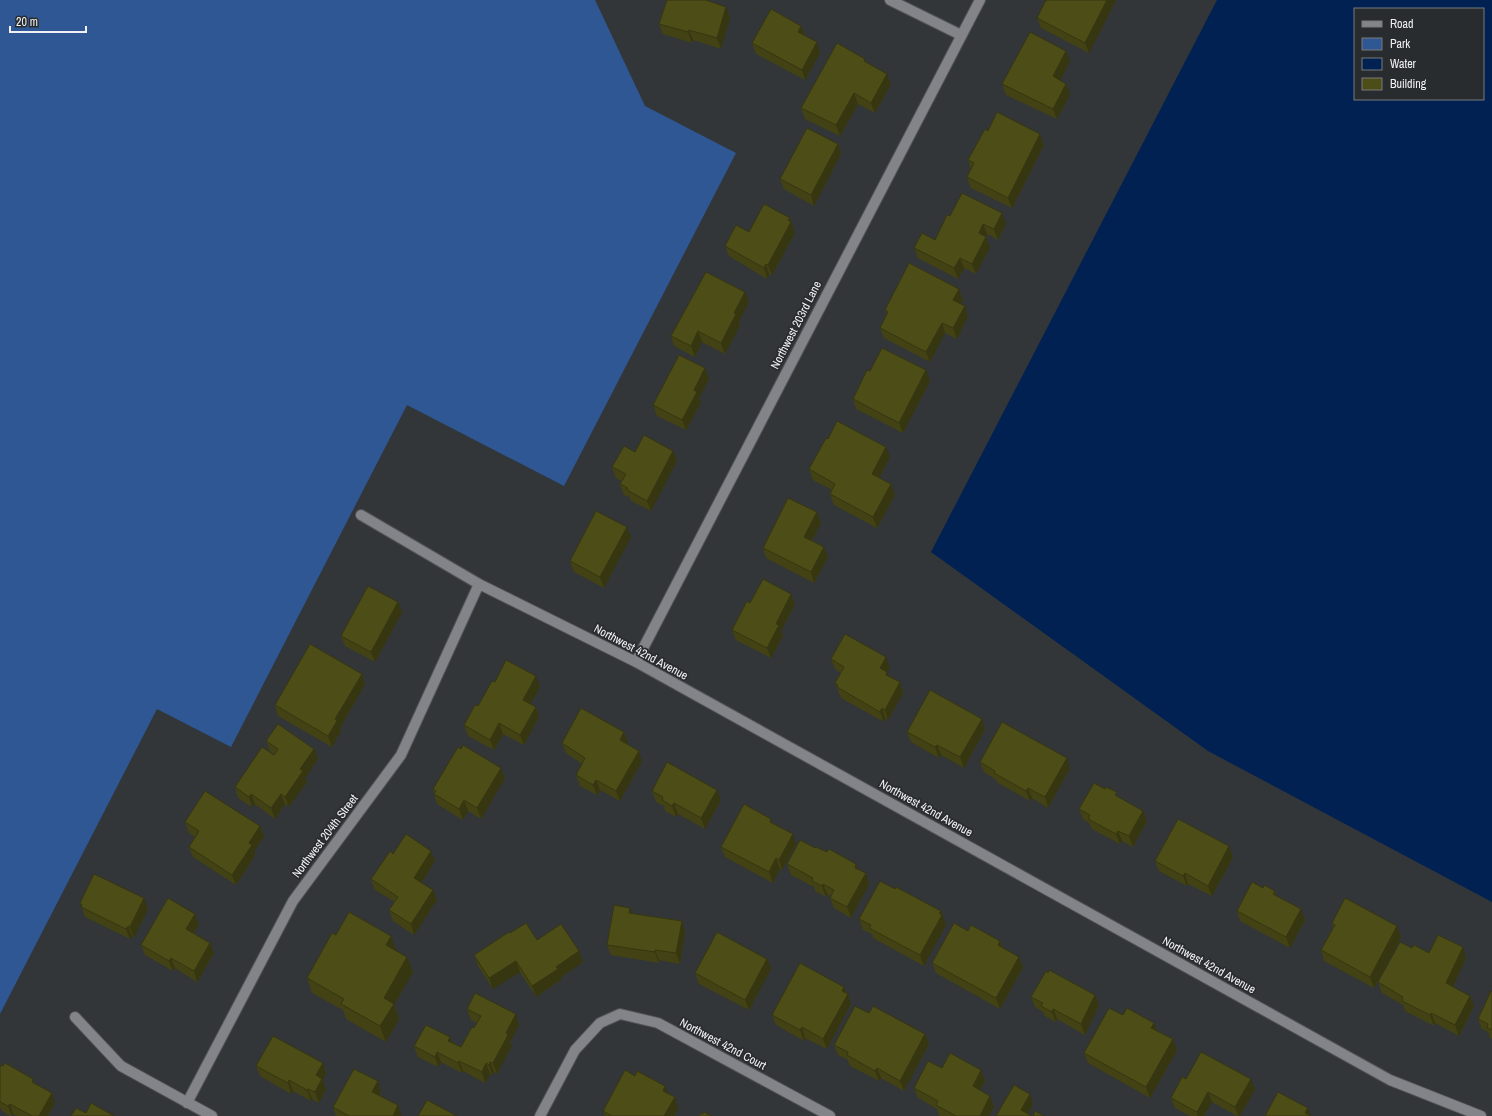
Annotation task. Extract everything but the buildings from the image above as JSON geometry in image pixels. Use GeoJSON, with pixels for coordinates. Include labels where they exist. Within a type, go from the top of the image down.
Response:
{"type":"FeatureCollection","features":[{"type":"Feature","properties":{"kind":"street"},"geometry":{"type":"LineString","coordinates":[[890,0],[962,35]]}},
{"type":"Feature","properties":{"kind":"street","name":"Northwest 203rd Lane"},"geometry":{"type":"LineString","coordinates":[[636,662],[980,0]]}},
{"type":"Feature","properties":{"kind":"street","name":"Northwest 42nd Avenue"},"geometry":{"type":"LineString","coordinates":[[361,515],[479,584],[636,662],[1390,1080],[1481,1116]]}},
{"type":"Feature","properties":{"kind":"street","name":"Northwest 204th Street"},"geometry":{"type":"LineString","coordinates":[[187,1103],[293,901],[402,755],[479,584]]}},
{"type":"Feature","properties":{"kind":"street","name":"Northwest 42nd Court"},"geometry":{"type":"LineString","coordinates":[[540,1116],[575,1050],[600,1023],[620,1014],[658,1023],[830,1116]]}},
{"type":"Feature","properties":{"kind":"street"},"geometry":{"type":"LineString","coordinates":[[75,1017],[121,1066],[212,1116]]}},
{"type":"Feature","properties":{"kind":"green space"},"geometry":{"type":"Polygon","coordinates":[[[0,0],[595,0],[645,106],[736,153],[564,486],[407,405],[231,747],[157,709],[0,1014],[0,0]]]}},
{"type":"Feature","properties":{"kind":"water"},"geometry":{"type":"Polygon","coordinates":[[[1217,0],[1492,0],[1492,902],[1208,751],[931,552],[1217,0]]]}}]}
